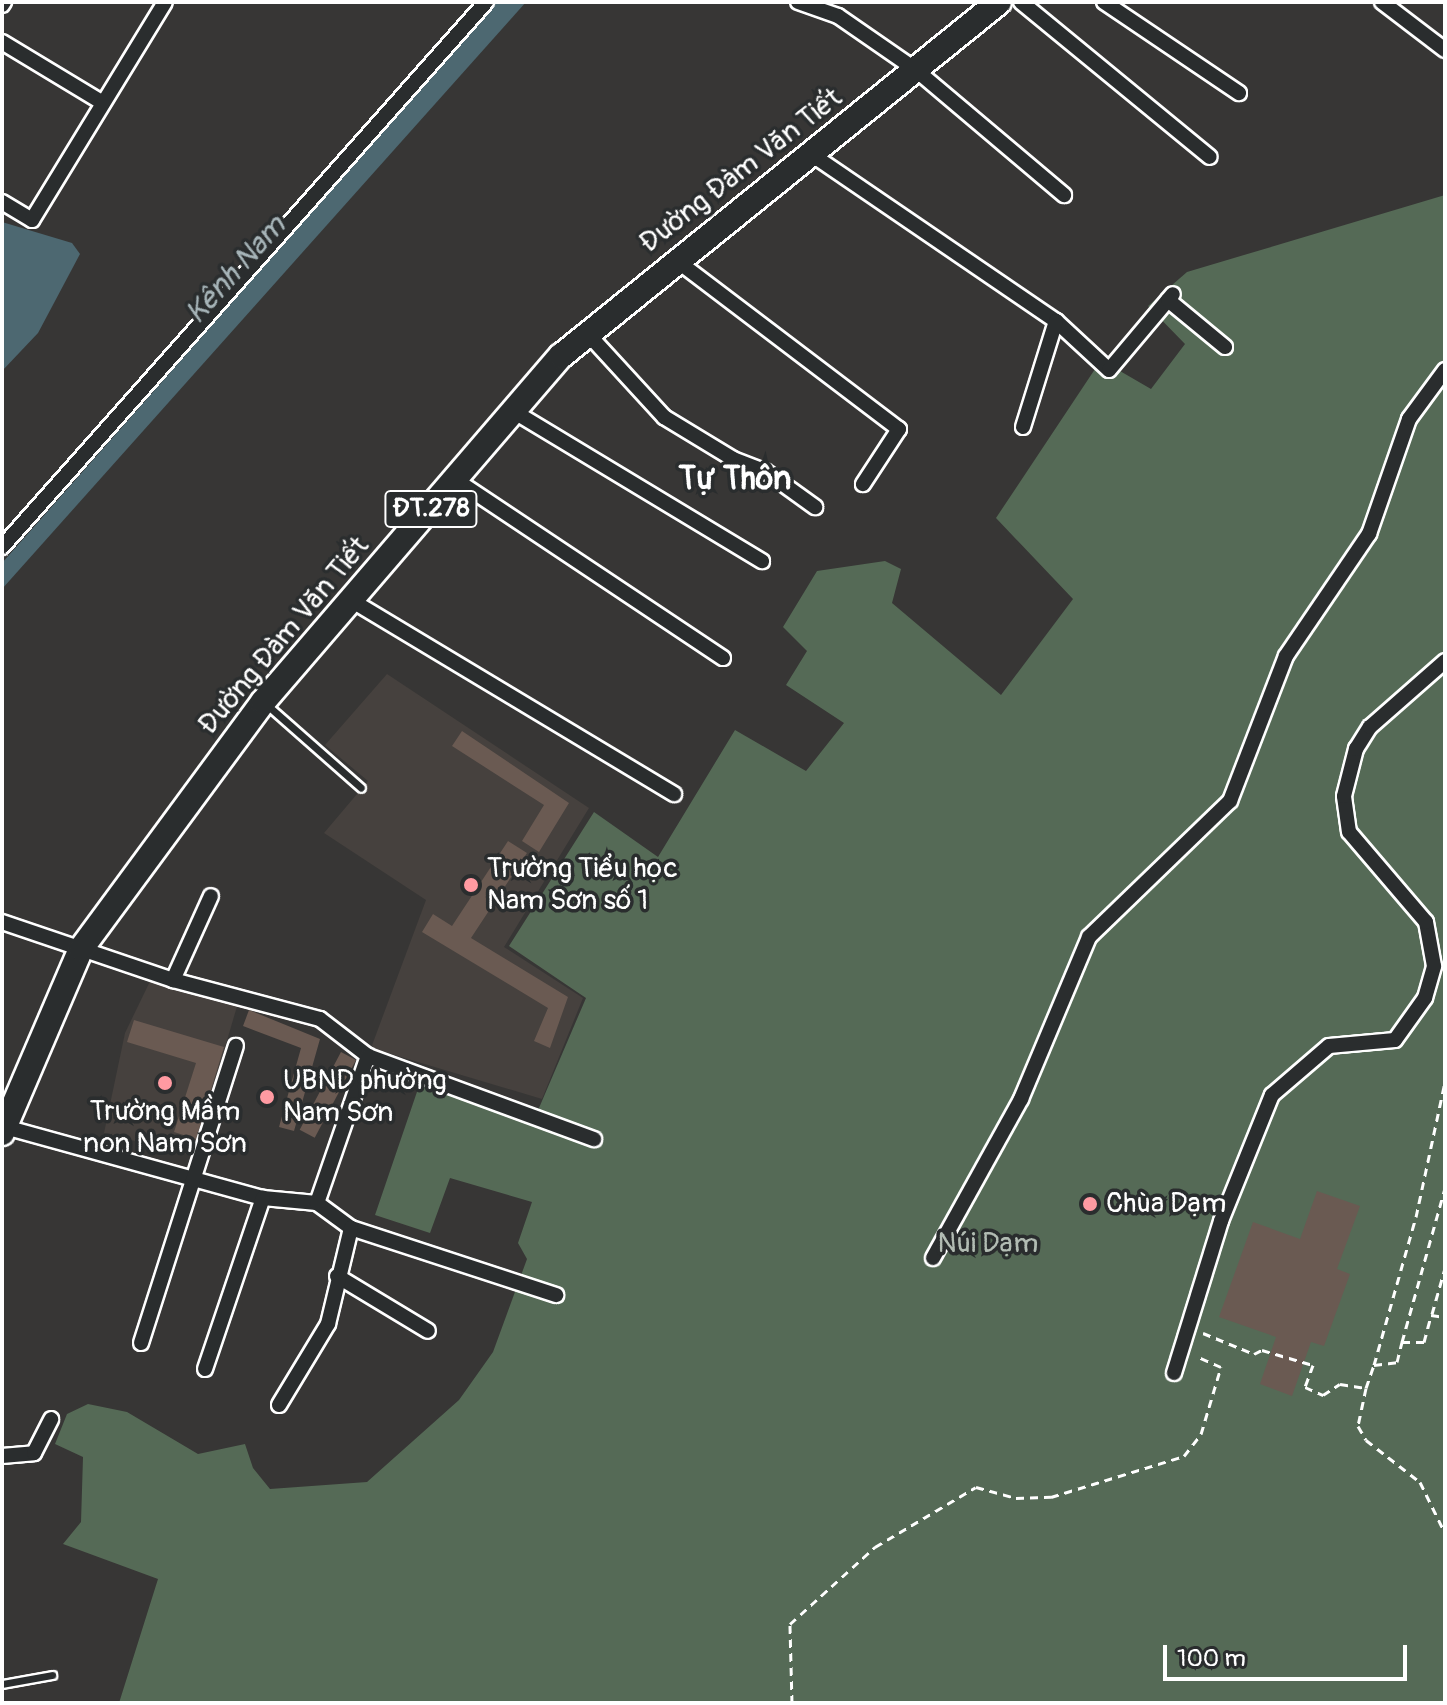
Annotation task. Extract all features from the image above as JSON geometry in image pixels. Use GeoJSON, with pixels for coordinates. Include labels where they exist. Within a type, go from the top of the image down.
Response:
{"type":"FeatureCollection","features":[{"type":"Feature","properties":{"kind":"main road","name":"Đường Đàm Văn Tiết"},"geometry":{"type":"LineString","coordinates":[[3,1130],[81,949],[263,702],[513,411],[588,334],[999,2]]}},
{"type":"Feature","properties":{"kind":"street"},"geometry":{"type":"LineString","coordinates":[[2,202],[32,220],[165,2]]}},
{"type":"Feature","properties":{"kind":"street"},"geometry":{"type":"LineString","coordinates":[[2,547],[486,2]]}},
{"type":"Feature","properties":{"kind":"street"},"geometry":{"type":"LineString","coordinates":[[798,2],[838,16],[916,70],[1064,195]]}},
{"type":"Feature","properties":{"kind":"street"},"geometry":{"type":"LineString","coordinates":[[838,16],[848,2]]}},
{"type":"Feature","properties":{"kind":"street"},"geometry":{"type":"LineString","coordinates":[[1021,2],[1210,157]]}},
{"type":"Feature","properties":{"kind":"street"},"geometry":{"type":"LineString","coordinates":[[1104,2],[1239,93]]}},
{"type":"Feature","properties":{"kind":"street"},"geometry":{"type":"LineString","coordinates":[[1382,2],[1445,50]]}},
{"type":"Feature","properties":{"kind":"street"},"geometry":{"type":"LineString","coordinates":[[2,42],[103,103]]}},
{"type":"Feature","properties":{"kind":"street"},"geometry":{"type":"LineString","coordinates":[[811,154],[1056,321],[1109,370],[1170,297],[1225,347]]}},
{"type":"Feature","properties":{"kind":"street"},"geometry":{"type":"LineString","coordinates":[[676,260],[899,429],[863,484]]}},
{"type":"Feature","properties":{"kind":"street"},"geometry":{"type":"LineString","coordinates":[[1023,427],[1056,321]]}},
{"type":"Feature","properties":{"kind":"street"},"geometry":{"type":"LineString","coordinates":[[588,334],[664,417],[733,459],[765,471],[815,507]]}},
{"type":"Feature","properties":{"kind":"street"},"geometry":{"type":"LineString","coordinates":[[933,1258],[1021,1099],[1089,937],[1230,801],[1286,656],[1369,534],[1409,419],[1445,370]]}},
{"type":"Feature","properties":{"kind":"street"},"geometry":{"type":"LineString","coordinates":[[513,411],[762,561]]}},
{"type":"Feature","properties":{"kind":"street"},"geometry":{"type":"LineString","coordinates":[[456,480],[723,658]]}},
{"type":"Feature","properties":{"kind":"street"},"geometry":{"type":"LineString","coordinates":[[351,600],[674,794]]}},
{"type":"Feature","properties":{"kind":"street"},"geometry":{"type":"LineString","coordinates":[[1174,1373],[1221,1221],[1272,1095],[1329,1046],[1395,1040],[1425,998],[1434,966],[1426,922],[1349,832],[1344,796],[1356,749],[1370,727],[1445,661]]}},
{"type":"Feature","properties":{"kind":"street"},"geometry":{"type":"LineString","coordinates":[[173,980],[211,896]]}},
{"type":"Feature","properties":{"kind":"street"},"geometry":{"type":"LineString","coordinates":[[2,922],[173,980],[320,1019],[368,1056],[594,1139]]}},
{"type":"Feature","properties":{"kind":"street"},"geometry":{"type":"LineString","coordinates":[[141,1343],[236,1046]]}},
{"type":"Feature","properties":{"kind":"street"},"geometry":{"type":"LineString","coordinates":[[317,1203],[368,1056]]}},
{"type":"Feature","properties":{"kind":"street"},"geometry":{"type":"LineString","coordinates":[[3,1130],[263,1198],[317,1203],[351,1228],[556,1295]]}},
{"type":"Feature","properties":{"kind":"street"},"geometry":{"type":"LineString","coordinates":[[205,1369],[263,1198]]}},
{"type":"Feature","properties":{"kind":"street"},"geometry":{"type":"LineString","coordinates":[[279,1405],[328,1324],[337,1276],[351,1228]]}},
{"type":"Feature","properties":{"kind":"street"},"geometry":{"type":"LineString","coordinates":[[337,1276],[428,1331]]}},
{"type":"Feature","properties":{"kind":"street"},"geometry":{"type":"LineString","coordinates":[[2,1456],[34,1453],[51,1419]]}},
{"type":"Feature","properties":{"kind":"lane"},"geometry":{"type":"LineString","coordinates":[[263,702],[361,788]]}},
{"type":"Feature","properties":{"kind":"lane"},"geometry":{"type":"LineString","coordinates":[[2,1684],[52,1675]]}},
{"type":"Feature","properties":{"kind":"path"},"geometry":{"type":"LineString","coordinates":[[1445,1082],[1416,1217],[1366,1388],[1358,1426],[1366,1440],[1420,1482],[1445,1533]]}},
{"type":"Feature","properties":{"kind":"path"},"geometry":{"type":"LineString","coordinates":[[1374,1365],[1397,1362],[1445,1188]]}},
{"type":"Feature","properties":{"kind":"path"},"geometry":{"type":"LineString","coordinates":[[1402,1342],[1424,1342],[1445,1268]]}},
{"type":"Feature","properties":{"kind":"path"},"geometry":{"type":"LineString","coordinates":[[1431,1315],[1445,1317]]}},
{"type":"Feature","properties":{"kind":"path"},"geometry":{"type":"LineString","coordinates":[[1188,1327],[1254,1354],[1262,1350],[1313,1365],[1305,1387],[1323,1395],[1340,1384],[1366,1388]]}},
{"type":"Feature","properties":{"kind":"path"},"geometry":{"type":"LineString","coordinates":[[792,1703],[790,1624],[875,1547],[976,1487],[1016,1498],[1051,1497],[1184,1456],[1201,1434],[1221,1367],[1181,1349]]}},
{"type":"Feature","properties":{"kind":"shaded area","name":"Trường Tiểu học Nam Sơn số 1"},"geometry":{"type":"Polygon","coordinates":[[[387,674],[589,808],[504,947],[583,998],[542,1099],[371,1048],[426,900],[324,833],[368,781],[325,745],[387,674]]]}},
{"type":"Feature","properties":{"kind":"shaded area","name":"Trường Mầm non Nam Sơn"},"geometry":{"type":"Polygon","coordinates":[[[155,971],[238,1003],[193,1156],[104,1133],[125,1033],[155,971]]]}},
{"type":"Feature","properties":{"kind":"green space","name":"Núi Dạm"},"geometry":{"type":"Polygon","coordinates":[[[1445,195],[1445,1703],[119,1703],[158,1579],[63,1544],[81,1522],[83,1457],[55,1444],[67,1414],[88,1404],[127,1412],[198,1454],[245,1444],[253,1468],[270,1489],[367,1482],[459,1400],[493,1352],[527,1259],[518,1243],[532,1202],[450,1178],[430,1233],[375,1215],[420,1083],[533,1122],[586,998],[509,946],[594,812],[658,857],[735,730],[806,771],[844,723],[786,685],[807,651],[783,627],[817,571],[885,561],[901,569],[892,603],[1001,695],[1073,599],[996,518],[1101,360],[1151,389],[1185,344],[1148,306],[1187,272],[1445,195]]]}},
{"type":"Feature","properties":{"kind":"water","name":"Kênh Nam"},"geometry":{"type":"Polygon","coordinates":[[[497,2],[526,2],[2,589],[2,563],[497,2]]]}},
{"type":"Feature","properties":{"kind":"water"},"geometry":{"type":"Polygon","coordinates":[[[2,222],[72,243],[80,254],[38,333],[2,371],[2,222]]]}},
{"type":"Feature","properties":{"kind":"building"},"geometry":{"type":"Polygon","coordinates":[[[462,731],[569,803],[539,852],[522,841],[544,805],[452,746],[462,731]]]}},
{"type":"Feature","properties":{"kind":"building"},"geometry":{"type":"Polygon","coordinates":[[[508,841],[527,853],[471,938],[568,997],[550,1048],[534,1041],[548,1008],[422,932],[433,914],[452,926],[508,841]]]}},
{"type":"Feature","properties":{"kind":"building"},"geometry":{"type":"Polygon","coordinates":[[[249,1010],[320,1039],[294,1131],[279,1127],[301,1048],[243,1026],[249,1010]]]}},
{"type":"Feature","properties":{"kind":"building"},"geometry":{"type":"Polygon","coordinates":[[[134,1020],[224,1047],[196,1139],[174,1132],[196,1063],[127,1042],[134,1020]]]}},
{"type":"Feature","properties":{"kind":"building"},"geometry":{"type":"Polygon","coordinates":[[[341,1052],[356,1060],[315,1138],[300,1130],[341,1052]]]}},
{"type":"Feature","properties":{"kind":"building"},"geometry":{"type":"Polygon","coordinates":[[[1317,1191],[1360,1206],[1337,1269],[1350,1274],[1324,1346],[1311,1342],[1292,1396],[1260,1384],[1276,1337],[1219,1317],[1253,1222],[1300,1239],[1317,1191]]]}},
{"type":"Feature","properties":{"kind":"place","name":"Trường Tiểu học Nam Sơn số 1"},"geometry":{"type":"Point","coordinates":[471,885]}},
{"type":"Feature","properties":{"kind":"place","name":"Trường Mầm non Nam Sơn"},"geometry":{"type":"Point","coordinates":[165,1083]}},
{"type":"Feature","properties":{"kind":"place","name":"UBND phường Nam Sơn"},"geometry":{"type":"Point","coordinates":[267,1097]}},
{"type":"Feature","properties":{"kind":"place","name":"Chùa Dạm"},"geometry":{"type":"Point","coordinates":[1090,1204]}},
{"type":"Feature","properties":{"kind":"district","name":"Tự Thôn"},"geometry":{"type":"Point","coordinates":[735,479]}}]}
